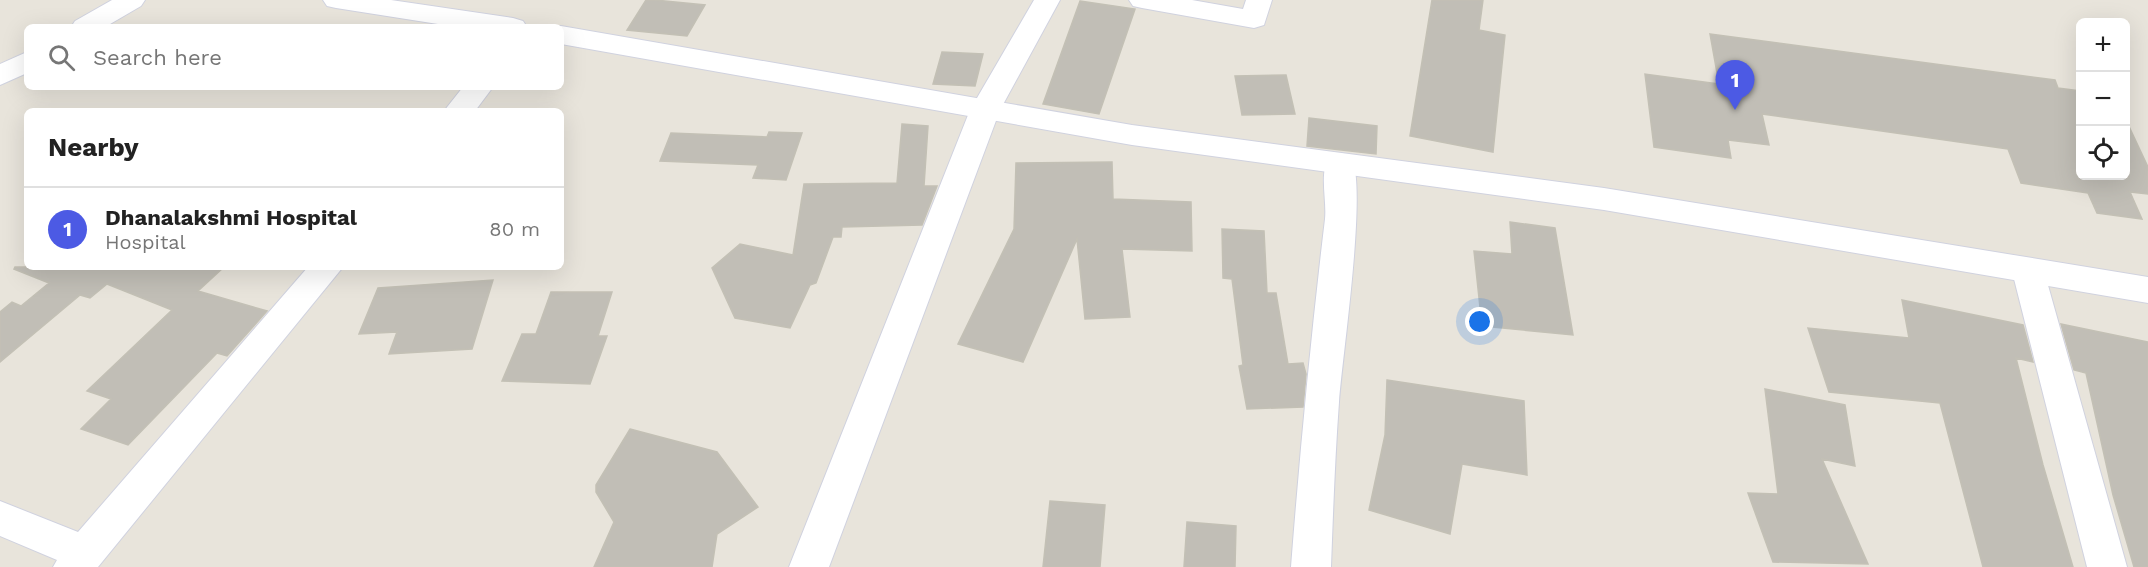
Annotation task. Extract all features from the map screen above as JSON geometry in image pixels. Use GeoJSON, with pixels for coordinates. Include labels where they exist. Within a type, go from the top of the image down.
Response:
{"type":"FeatureCollection","features":[{"type":"Feature","properties":{"kind":"street"},"geometry":{"type":"LineString","coordinates":[[90,24],[132,0]]}},
{"type":"Feature","properties":{"kind":"street"},"geometry":{"type":"LineString","coordinates":[[336,0],[493,24]]}},
{"type":"Feature","properties":{"kind":"street"},"geometry":{"type":"LineString","coordinates":[[809,567],[985,110],[1047,0]]}},
{"type":"Feature","properties":{"kind":"street"},"geometry":{"type":"LineString","coordinates":[[1142,0],[1254,19],[1259,0]]}},
{"type":"Feature","properties":{"kind":"street"},"geometry":{"type":"LineString","coordinates":[[564,36],[1132,135],[1604,200],[2148,290]]}},
{"type":"Feature","properties":{"kind":"street"},"geometry":{"type":"LineString","coordinates":[[0,76],[24,63]]}},
{"type":"Feature","properties":{"kind":"street"},"geometry":{"type":"LineString","coordinates":[[462,108],[476,90]]}},
{"type":"Feature","properties":{"kind":"street"},"geometry":{"type":"LineString","coordinates":[[1311,567],[1321,403],[1341,215],[1340,164]]}},
{"type":"Feature","properties":{"kind":"street"},"geometry":{"type":"LineString","coordinates":[[0,518],[79,560],[324,270]]}},
{"type":"Feature","properties":{"kind":"street"},"geometry":{"type":"LineString","coordinates":[[2028,270],[2108,567]]}},
{"type":"Feature","properties":{"kind":"building"},"geometry":{"type":"Polygon","coordinates":[[[646,0],[705,5],[687,36],[627,30],[646,0]]]}},
{"type":"Feature","properties":{"kind":"building"},"geometry":{"type":"Polygon","coordinates":[[[1432,0],[1483,0],[1479,30],[1505,35],[1493,152],[1410,136],[1432,0]]]}},
{"type":"Feature","properties":{"kind":"building"},"geometry":{"type":"Polygon","coordinates":[[[1080,1],[1135,9],[1099,114],[1043,104],[1080,1]]]}},
{"type":"Feature","properties":{"kind":"building"},"geometry":{"type":"Polygon","coordinates":[[[1710,34],[2055,80],[2058,88],[2076,90],[2076,180],[2130,180],[2130,129],[2148,167],[2148,194],[2130,192],[2142,219],[2097,213],[2088,193],[2021,183],[2008,149],[1762,114],[1769,145],[1728,140],[1731,158],[1654,147],[1645,74],[1719,84],[1710,34]]]}},
{"type":"Feature","properties":{"kind":"building"},"geometry":{"type":"Polygon","coordinates":[[[942,52],[983,54],[975,86],[933,84],[942,52]]]}},
{"type":"Feature","properties":{"kind":"building"},"geometry":{"type":"Polygon","coordinates":[[[1286,75],[1295,114],[1242,115],[1235,76],[1286,75]]]}},
{"type":"Feature","properties":{"kind":"building"},"geometry":{"type":"Polygon","coordinates":[[[1309,118],[1377,126],[1376,154],[1307,146],[1309,118]]]}},
{"type":"Feature","properties":{"kind":"building"},"geometry":{"type":"Polygon","coordinates":[[[902,124],[928,126],[924,186],[937,186],[922,225],[842,227],[841,237],[833,237],[816,283],[810,285],[790,328],[735,318],[712,268],[740,244],[793,255],[804,184],[897,183],[902,124]]]}},
{"type":"Feature","properties":{"kind":"building"},"geometry":{"type":"Polygon","coordinates":[[[769,132],[802,133],[786,180],[753,178],[758,165],[660,161],[671,133],[767,137],[769,132]]]}},
{"type":"Feature","properties":{"kind":"building"},"geometry":{"type":"Polygon","coordinates":[[[1112,162],[1113,199],[1191,202],[1192,251],[1122,249],[1130,317],[1085,319],[1077,239],[1023,362],[958,344],[1014,229],[1016,163],[1112,162]]]}},
{"type":"Feature","properties":{"kind":"building"},"geometry":{"type":"Polygon","coordinates":[[[1510,222],[1555,228],[1573,335],[1482,326],[1474,251],[1512,254],[1510,222]]]}},
{"type":"Feature","properties":{"kind":"building"},"geometry":{"type":"Polygon","coordinates":[[[1222,229],[1264,231],[1267,293],[1276,293],[1288,364],[1303,363],[1306,374],[1303,407],[1247,409],[1239,366],[1243,365],[1232,279],[1223,278],[1222,229]]]}},
{"type":"Feature","properties":{"kind":"building"},"geometry":{"type":"Polygon","coordinates":[[[24,267],[24,270],[221,270],[198,291],[267,311],[227,356],[217,353],[128,445],[81,429],[111,399],[87,391],[172,310],[107,284],[90,298],[80,295],[0,362],[0,312],[12,302],[21,306],[49,283],[14,269],[24,267]]]}},
{"type":"Feature","properties":{"kind":"building"},"geometry":{"type":"Polygon","coordinates":[[[493,280],[472,349],[389,354],[397,332],[359,334],[378,288],[493,280]]]}},
{"type":"Feature","properties":{"kind":"building"},"geometry":{"type":"Polygon","coordinates":[[[551,292],[612,292],[598,336],[607,336],[590,384],[502,381],[522,334],[536,334],[551,292]]]}},
{"type":"Feature","properties":{"kind":"building"},"geometry":{"type":"Polygon","coordinates":[[[1902,300],[2023,325],[2033,362],[2016,358],[2043,465],[2073,567],[1983,567],[1940,403],[1829,392],[1808,328],[1909,338],[1902,300]]]}},
{"type":"Feature","properties":{"kind":"building"},"geometry":{"type":"Polygon","coordinates":[[[2061,324],[2148,342],[2148,567],[2134,567],[2113,495],[2086,373],[2074,370],[2061,324]]]}},
{"type":"Feature","properties":{"kind":"building"},"geometry":{"type":"Polygon","coordinates":[[[1387,380],[1524,401],[1527,475],[1462,464],[1450,534],[1369,510],[1385,435],[1387,380]]]}},
{"type":"Feature","properties":{"kind":"building"},"geometry":{"type":"Polygon","coordinates":[[[1765,389],[1845,405],[1855,466],[1822,459],[1868,564],[1773,562],[1748,493],[1778,494],[1765,389]]]}},
{"type":"Feature","properties":{"kind":"building"},"geometry":{"type":"Polygon","coordinates":[[[630,429],[717,452],[758,507],[717,534],[712,567],[594,567],[614,522],[596,492],[596,485],[630,429]]]}},
{"type":"Feature","properties":{"kind":"building"},"geometry":{"type":"Polygon","coordinates":[[[1050,501],[1105,505],[1100,567],[1043,567],[1050,501]]]}},
{"type":"Feature","properties":{"kind":"building"},"geometry":{"type":"Polygon","coordinates":[[[1187,522],[1236,526],[1235,567],[1184,567],[1187,522]]]}},
{"type":"Feature","properties":{"kind":"place","name":"Dhanalakshmi Hospital"},"geometry":{"type":"Point","coordinates":[1735,110]}}]}
